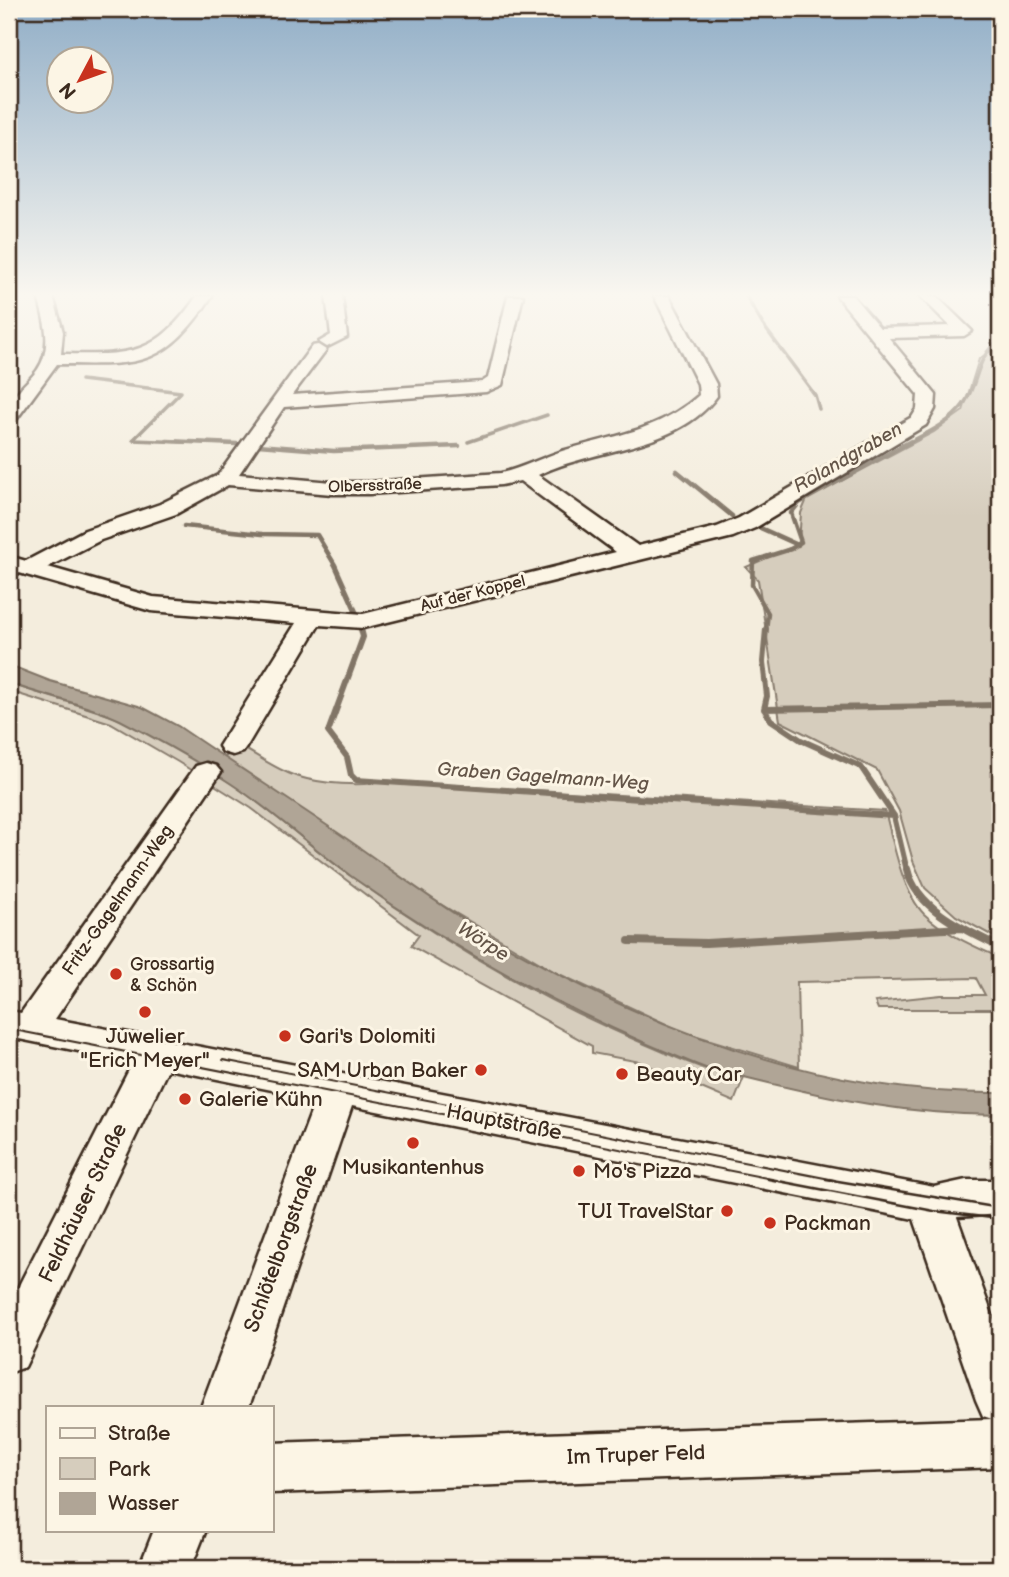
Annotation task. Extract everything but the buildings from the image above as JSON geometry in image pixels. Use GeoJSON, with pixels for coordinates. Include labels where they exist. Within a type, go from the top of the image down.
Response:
{"type":"FeatureCollection","features":[{"type":"Feature","properties":{"kind":"street"},"geometry":{"type":"LineString","coordinates":[[9,416],[44,370]]}},
{"type":"Feature","properties":{"kind":"street"},"geometry":{"type":"LineString","coordinates":[[18,566],[168,509],[225,480],[278,402],[304,370]]}},
{"type":"Feature","properties":{"kind":"street"},"geometry":{"type":"LineString","coordinates":[[278,402],[486,387],[496,381],[499,370]]}},
{"type":"Feature","properties":{"kind":"street","name":"Olbersstraße"},"geometry":{"type":"LineString","coordinates":[[225,480],[369,488],[501,480],[524,474],[540,464],[607,447],[673,423],[695,411],[708,396],[707,384],[699,370]]}},
{"type":"Feature","properties":{"kind":"street","name":"Auf der Koppel"},"geometry":{"type":"LineString","coordinates":[[18,566],[151,604],[363,621],[725,532],[747,523],[919,421],[926,409],[927,395],[908,370]]}},
{"type":"Feature","properties":{"kind":"street"},"geometry":{"type":"LineString","coordinates":[[524,474],[635,554]]}},
{"type":"Feature","properties":{"kind":"street"},"geometry":{"type":"LineString","coordinates":[[233,746],[311,618]]}},
{"type":"Feature","properties":{"kind":"street","name":"Fritz-Gagelmann-Weg"},"geometry":{"type":"LineString","coordinates":[[19,1026],[206,772]]}},
{"type":"Feature","properties":{"kind":"street","name":"Hauptstraße"},"geometry":{"type":"LineString","coordinates":[[19,1026],[934,1205],[966,1197],[1000,1197]]}},
{"type":"Feature","properties":{"kind":"street","name":"Feldhäuser Straße"},"geometry":{"type":"LineString","coordinates":[[9,1352],[157,1053]]}},
{"type":"Feature","properties":{"kind":"street","name":"Schlötelborgstraße"},"geometry":{"type":"LineString","coordinates":[[225,1406],[340,1089]]}},
{"type":"Feature","properties":{"kind":"street"},"geometry":{"type":"LineString","coordinates":[[934,1205],[936,1223],[1000,1400]]}},
{"type":"Feature","properties":{"kind":"street","name":"Im Truper Feld"},"geometry":{"type":"LineString","coordinates":[[273,1468],[1000,1443]]}},
{"type":"Feature","properties":{"kind":"street"},"geometry":{"type":"LineString","coordinates":[[165,1568],[179,1532]]}},
{"type":"Feature","properties":{"kind":"green space"},"geometry":{"type":"Polygon","coordinates":[[[976,370],[1000,370],[1000,940],[956,916],[925,888],[913,861],[899,811],[877,770],[780,721],[758,580],[746,567],[799,544],[801,513],[807,499],[934,432],[963,411],[976,370]]]}},
{"type":"Feature","properties":{"kind":"green space"},"geometry":{"type":"Polygon","coordinates":[[[9,683],[114,717],[173,747],[245,793],[336,864],[461,950],[578,1014],[667,1054],[714,1071],[744,1077],[734,1102],[640,1062],[592,1053],[592,1046],[411,946],[419,935],[251,808],[111,723],[9,691],[9,683]]]}},
{"type":"Feature","properties":{"kind":"green space"},"geometry":{"type":"Polygon","coordinates":[[[238,745],[289,773],[329,783],[366,784],[387,781],[885,811],[899,866],[916,904],[941,928],[1000,958],[1000,1009],[878,1009],[875,1002],[941,995],[985,995],[976,978],[797,982],[799,1067],[681,1031],[557,973],[435,901],[224,758],[238,745]]]}},
{"type":"Feature","properties":{"kind":"water","name":"Wörpe"},"geometry":{"type":"Polygon","coordinates":[[[9,665],[50,681],[142,707],[178,726],[472,925],[549,969],[609,999],[671,1026],[800,1068],[866,1082],[932,1091],[1000,1093],[1000,1115],[902,1109],[840,1099],[744,1077],[731,1078],[631,1037],[488,964],[396,907],[352,877],[246,794],[176,750],[107,714],[9,683],[9,665]]]}},
{"type":"Feature","properties":{"kind":"waterway"},"geometry":{"type":"LineString","coordinates":[[796,370],[815,395],[819,409]]}},
{"type":"Feature","properties":{"kind":"waterway","name":"Rolandgraben"},"geometry":{"type":"LineString","coordinates":[[908,443],[938,427],[958,411],[972,388],[979,370]]}},
{"type":"Feature","properties":{"kind":"waterway"},"geometry":{"type":"LineString","coordinates":[[81,380],[181,392],[133,440],[213,443]]}},
{"type":"Feature","properties":{"kind":"waterway"},"geometry":{"type":"LineString","coordinates":[[468,442],[547,415]]}},
{"type":"Feature","properties":{"kind":"waterway"},"geometry":{"type":"LineString","coordinates":[[167,441],[237,444]]}},
{"type":"Feature","properties":{"kind":"waterway","name":"Rolandgraben"},"geometry":{"type":"LineString","coordinates":[[797,545],[801,542],[791,513],[799,503],[911,441]]}},
{"type":"Feature","properties":{"kind":"waterway"},"geometry":{"type":"LineString","coordinates":[[258,445],[334,451],[459,446]]}},
{"type":"Feature","properties":{"kind":"waterway"},"geometry":{"type":"LineString","coordinates":[[677,471],[732,516]]}},
{"type":"Feature","properties":{"kind":"waterway","name":"Graben Gagelmann-Weg"},"geometry":{"type":"LineString","coordinates":[[184,526],[262,534],[317,535],[335,565],[357,614]]}},
{"type":"Feature","properties":{"kind":"waterway"},"geometry":{"type":"LineString","coordinates":[[756,526],[797,545]]}},
{"type":"Feature","properties":{"kind":"waterway","name":"Rolandgraben"},"geometry":{"type":"LineString","coordinates":[[766,630],[768,613],[752,585],[753,561],[797,545]]}},
{"type":"Feature","properties":{"kind":"waterway","name":"Graben Gagelmann-Weg"},"geometry":{"type":"LineString","coordinates":[[361,629],[363,637],[328,732],[347,757],[351,775],[356,780],[894,816]]}},
{"type":"Feature","properties":{"kind":"waterway","name":"Rolandgraben"},"geometry":{"type":"LineString","coordinates":[[764,709],[767,696],[763,662],[766,629]]}},
{"type":"Feature","properties":{"kind":"waterway"},"geometry":{"type":"LineString","coordinates":[[764,709],[1000,705]]}},
{"type":"Feature","properties":{"kind":"waterway","name":"Rolandgraben"},"geometry":{"type":"LineString","coordinates":[[764,709],[771,720],[801,740],[861,767],[894,816]]}},
{"type":"Feature","properties":{"kind":"waterway","name":"Rolandgraben"},"geometry":{"type":"LineString","coordinates":[[894,816],[907,871]]}},
{"type":"Feature","properties":{"kind":"waterway","name":"Rolandgraben"},"geometry":{"type":"LineString","coordinates":[[907,869],[921,896],[944,917],[962,928]]}},
{"type":"Feature","properties":{"kind":"waterway"},"geometry":{"type":"LineString","coordinates":[[629,941],[706,943],[962,928]]}},
{"type":"Feature","properties":{"kind":"waterway","name":"Rolandgraben"},"geometry":{"type":"LineString","coordinates":[[962,928],[1000,947]]}},
{"type":"Feature","properties":{"kind":"tram line"},"geometry":{"type":"LineString","coordinates":[[9,1029],[777,1180]]}},
{"type":"Feature","properties":{"kind":"tram line"},"geometry":{"type":"LineString","coordinates":[[223,1060],[835,1180]]}},
{"type":"Feature","properties":{"kind":"tram line"},"geometry":{"type":"LineString","coordinates":[[768,1179],[934,1211],[1000,1219]]}},
{"type":"Feature","properties":{"kind":"tram line"},"geometry":{"type":"LineString","coordinates":[[826,1179],[1000,1208]]}},
{"type":"Feature","properties":{"kind":"place","name":"Grossartig & Schön"},"geometry":{"type":"Point","coordinates":[116,974]}},
{"type":"Feature","properties":{"kind":"place","name":"Juwelier \"Erich Meyer\""},"geometry":{"type":"Point","coordinates":[145,1012]}},
{"type":"Feature","properties":{"kind":"place","name":"Gari's Dolomiti"},"geometry":{"type":"Point","coordinates":[285,1036]}},
{"type":"Feature","properties":{"kind":"place","name":"SAM Urban Baker"},"geometry":{"type":"Point","coordinates":[481,1070]}},
{"type":"Feature","properties":{"kind":"place","name":"Beauty Car"},"geometry":{"type":"Point","coordinates":[622,1074]}},
{"type":"Feature","properties":{"kind":"place","name":"Galerie Kühn"},"geometry":{"type":"Point","coordinates":[185,1099]}},
{"type":"Feature","properties":{"kind":"place","name":"Musikantenhus"},"geometry":{"type":"Point","coordinates":[413,1143]}},
{"type":"Feature","properties":{"kind":"place","name":"Mo's Pizza"},"geometry":{"type":"Point","coordinates":[579,1171]}},
{"type":"Feature","properties":{"kind":"place","name":"TUI TravelStar"},"geometry":{"type":"Point","coordinates":[727,1211]}},
{"type":"Feature","properties":{"kind":"place","name":"Packman"},"geometry":{"type":"Point","coordinates":[770,1223]}}]}
